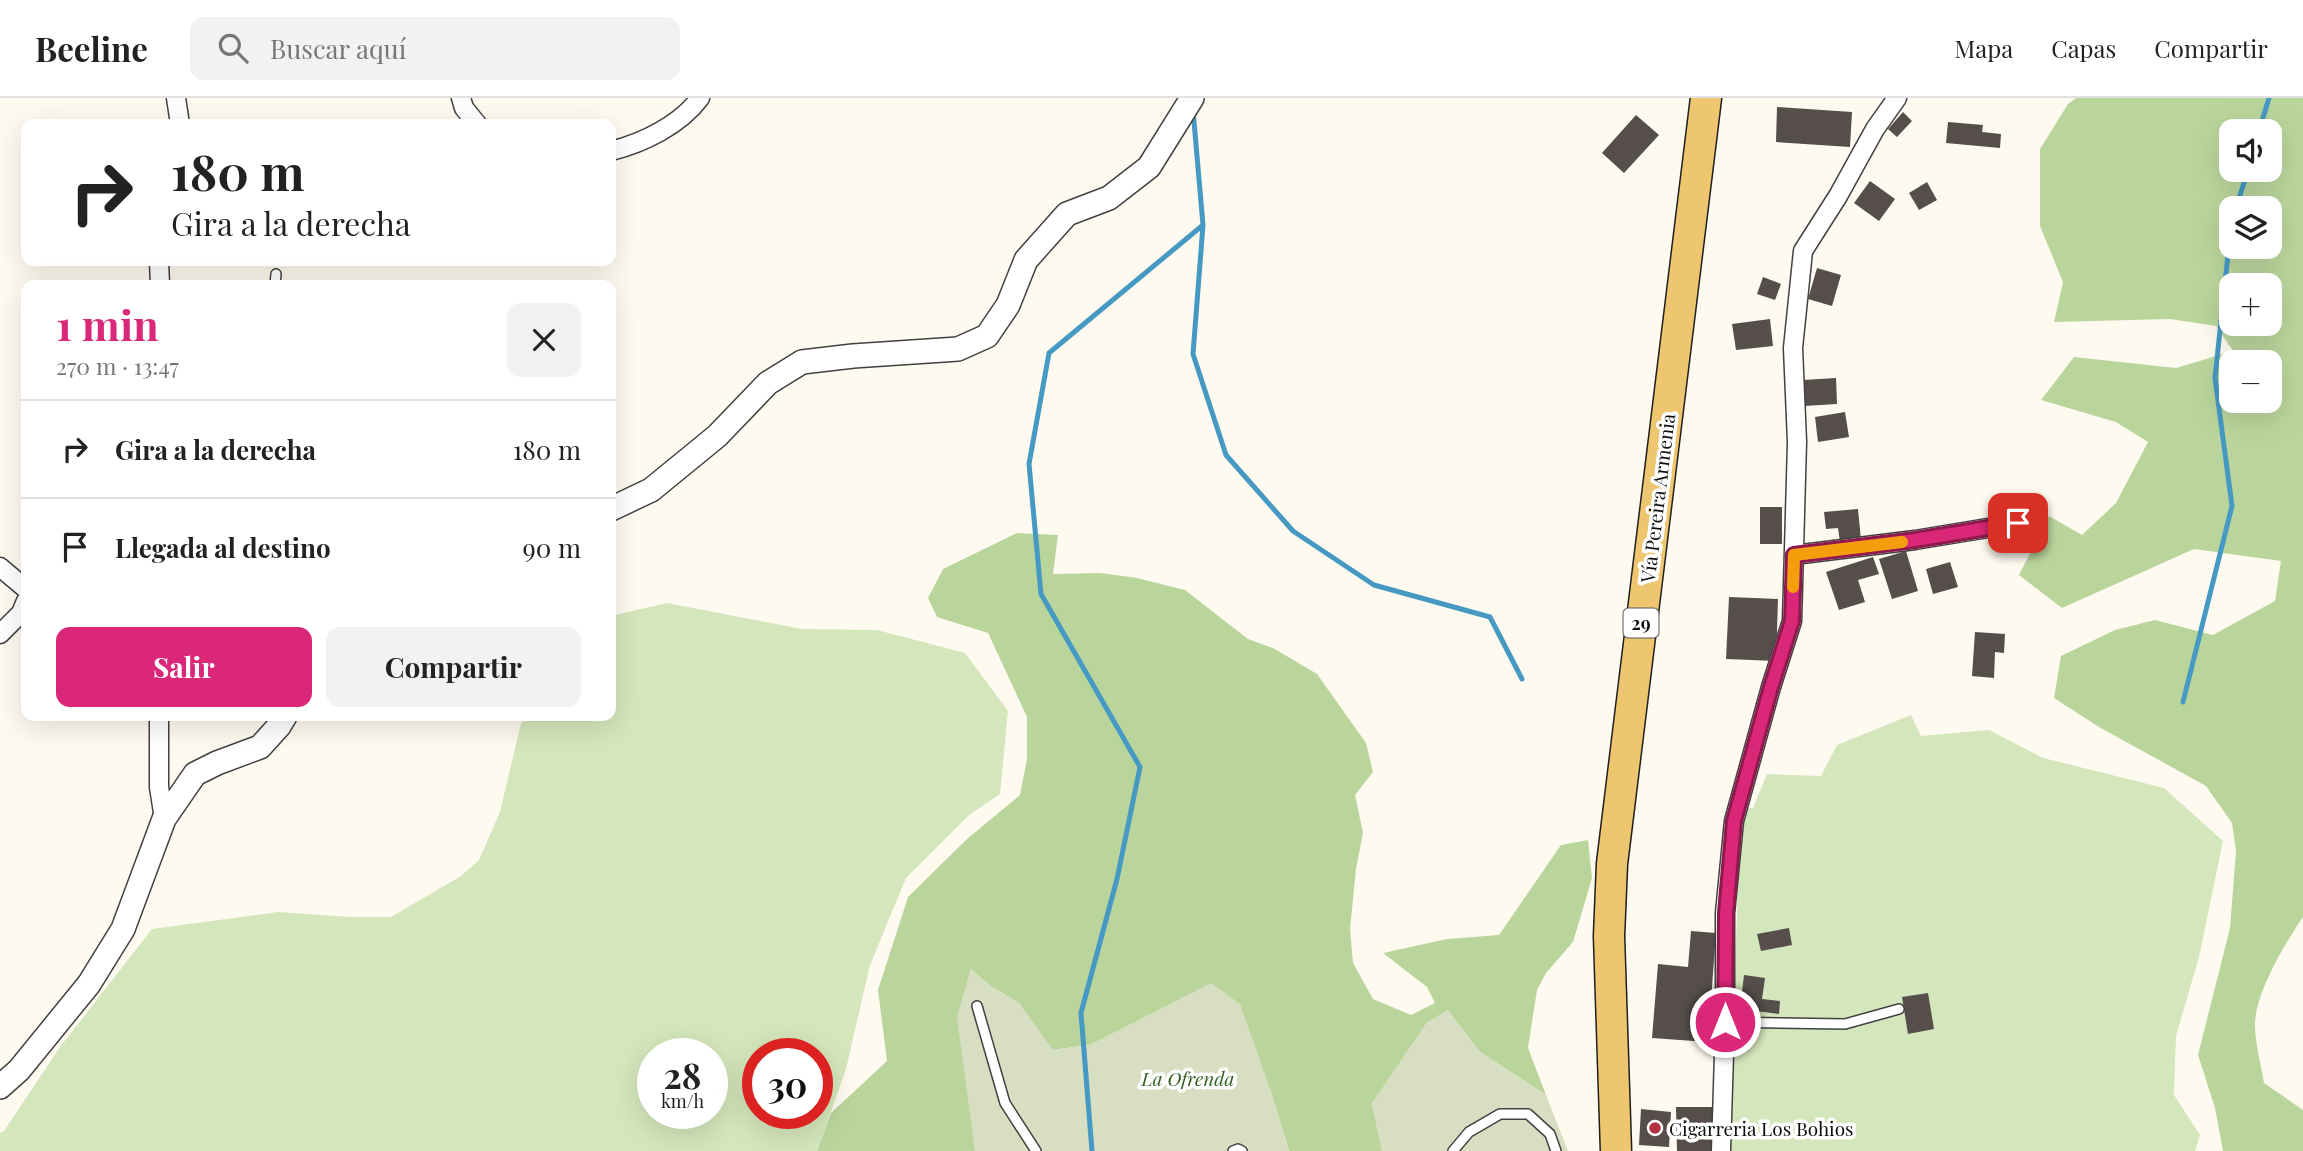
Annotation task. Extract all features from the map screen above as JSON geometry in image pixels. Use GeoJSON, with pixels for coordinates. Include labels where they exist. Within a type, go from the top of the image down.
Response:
{"type":"FeatureCollection","features":[{"type":"Feature","properties":{"kind":"main road","name":"Vía Pereira Armenia"},"geometry":{"type":"LineString","coordinates":[[1616,1151],[1609,936],[1611,877],[1706,98]]}},
{"type":"Feature","properties":{"kind":"street"},"geometry":{"type":"LineString","coordinates":[[176,98],[179,119]]}},
{"type":"Feature","properties":{"kind":"street"},"geometry":{"type":"LineString","coordinates":[[461,98],[464,108],[473,119]]}},
{"type":"Feature","properties":{"kind":"street"},"geometry":{"type":"LineString","coordinates":[[616,149],[667,128],[700,98]]}},
{"type":"Feature","properties":{"kind":"street"},"geometry":{"type":"LineString","coordinates":[[616,507],[651,490],[717,436],[768,383],[802,362],[958,349],[987,336],[1008,305],[1026,260],[1067,214],[1109,198],[1149,167],[1192,98]]}},
{"type":"Feature","properties":{"kind":"street"},"geometry":{"type":"LineString","coordinates":[[1721,1151],[1726,913],[1734,821],[1792,621],[1797,442],[1793,348],[1803,251],[1896,98]]}},
{"type":"Feature","properties":{"kind":"street"},"geometry":{"type":"LineString","coordinates":[[1794,555],[1915,540],[2018,523]]}},
{"type":"Feature","properties":{"kind":"street"},"geometry":{"type":"LineString","coordinates":[[0,567],[21,585]]}},
{"type":"Feature","properties":{"kind":"street"},"geometry":{"type":"LineString","coordinates":[[0,634],[21,611]]}},
{"type":"Feature","properties":{"kind":"street"},"geometry":{"type":"LineString","coordinates":[[159,721],[159,787],[164,819]]}},
{"type":"Feature","properties":{"kind":"street"},"geometry":{"type":"LineString","coordinates":[[0,1087],[19,1070],[89,984],[122,929],[164,819],[195,774],[217,762],[260,747],[282,721]]}},
{"type":"Feature","properties":{"kind":"lane"},"geometry":{"type":"LineString","coordinates":[[275,280],[276,274]]}},
{"type":"Feature","properties":{"kind":"lane"},"geometry":{"type":"LineString","coordinates":[[978,1006],[1005,1103],[1036,1151]]}},
{"type":"Feature","properties":{"kind":"lane"},"geometry":{"type":"LineString","coordinates":[[1725,1022],[1845,1024],[1899,1009]]}},
{"type":"Feature","properties":{"kind":"lane"},"geometry":{"type":"LineString","coordinates":[[1452,1151],[1469,1132],[1500,1114],[1528,1114],[1550,1134],[1556,1151]]}},
{"type":"Feature","properties":{"kind":"lane"},"geometry":{"type":"LineString","coordinates":[[1233,1151],[1242,1151]]}},
{"type":"Feature","properties":{"kind":"green space"},"geometry":{"type":"Polygon","coordinates":[[[2076,98],[2303,98],[2303,917],[2279,955],[2265,986],[2259,1001],[2255,1028],[2264,1083],[2303,1110],[2303,1151],[2223,1151],[2215,1108],[2198,1055],[2230,928],[2236,851],[2232,823],[2206,786],[2099,727],[2054,698],[2061,656],[2115,630],[2155,620],[2213,635],[2275,601],[2281,561],[2194,549],[2062,608],[2019,575],[2049,516],[2082,535],[2116,503],[2148,442],[2116,422],[2041,400],[2074,357],[2176,368],[2219,355],[2219,413],[2282,413],[2282,350],[2232,350],[2223,336],[2282,336],[2282,273],[2219,273],[2219,330],[2216,326],[2170,319],[2054,322],[2063,282],[2040,226],[2040,149],[2068,104],[2076,98]]]}},
{"type":"Feature","properties":{"kind":"green space"},"geometry":{"type":"Polygon","coordinates":[[[1017,533],[1058,535],[1053,574],[1100,573],[1137,578],[1185,590],[1248,639],[1273,648],[1317,674],[1366,743],[1373,772],[1355,795],[1363,833],[1356,869],[1350,929],[1353,963],[1373,999],[1411,1015],[1435,1003],[1427,987],[1383,953],[1447,939],[1499,935],[1561,845],[1588,840],[1592,878],[1573,942],[1546,973],[1537,990],[1528,1048],[1546,1095],[1480,1052],[1447,1010],[1372,1103],[1382,1151],[1289,1151],[1270,1089],[1211,984],[1090,1045],[1052,1050],[1019,1003],[989,985],[971,969],[970,1107],[975,1151],[817,1151],[825,1129],[833,1129],[833,1111],[887,1061],[878,990],[908,897],[967,839],[1020,795],[1027,759],[1027,717],[988,633],[937,617],[928,598],[943,569],[1017,533]]]}},
{"type":"Feature","properties":{"kind":"green space"},"geometry":{"type":"Polygon","coordinates":[[[667,603],[802,629],[877,630],[965,653],[1008,711],[1000,794],[969,815],[906,878],[870,965],[846,1069],[833,1106],[833,1038],[742,1038],[742,1129],[825,1129],[817,1151],[0,1151],[0,1133],[4,1131],[60,1047],[152,929],[278,912],[391,917],[461,876],[479,860],[500,812],[521,723],[616,721],[616,615],[667,603]]]}},
{"type":"Feature","properties":{"kind":"green space"},"geometry":{"type":"Polygon","coordinates":[[[1911,715],[1921,736],[1989,730],[2043,758],[2164,788],[2223,841],[2199,957],[2176,1036],[2174,1095],[2200,1135],[2195,1151],[1730,1151],[1740,808],[1753,808],[1767,774],[1821,776],[1837,745],[1911,715]]]}},
{"type":"Feature","properties":{"kind":"green space","name":"La Ofrenda"},"geometry":{"type":"Polygon","coordinates":[[[971,968],[989,985],[1019,1003],[1053,1050],[1090,1045],[1211,983],[1240,1004],[1289,1151],[975,1151],[957,1017],[971,968]]]}},
{"type":"Feature","properties":{"kind":"green space"},"geometry":{"type":"Polygon","coordinates":[[[1448,1010],[1480,1052],[1546,1095],[1568,1151],[1382,1151],[1372,1103],[1427,1022],[1448,1010]]]}},
{"type":"Feature","properties":{"kind":"building"},"geometry":{"type":"Polygon","coordinates":[[[1777,107],[1852,112],[1850,147],[1776,142],[1777,107]]]}},
{"type":"Feature","properties":{"kind":"building"},"geometry":{"type":"Polygon","coordinates":[[[1903,112],[1912,121],[1897,137],[1888,129],[1903,112]]]}},
{"type":"Feature","properties":{"kind":"building"},"geometry":{"type":"Polygon","coordinates":[[[1636,115],[1659,135],[1624,173],[1602,153],[1636,115]]]}},
{"type":"Feature","properties":{"kind":"building"},"geometry":{"type":"Polygon","coordinates":[[[1948,122],[1983,125],[1982,132],[2001,134],[2000,148],[1946,143],[1948,122]]]}},
{"type":"Feature","properties":{"kind":"building"},"geometry":{"type":"Polygon","coordinates":[[[1870,181],[1895,199],[1879,221],[1854,203],[1870,181]]]}},
{"type":"Feature","properties":{"kind":"building"},"geometry":{"type":"Polygon","coordinates":[[[1927,182],[1937,200],[1919,210],[1909,193],[1927,182]]]}},
{"type":"Feature","properties":{"kind":"building"},"geometry":{"type":"Polygon","coordinates":[[[1817,268],[1841,275],[1832,306],[1808,299],[1817,268]]]}},
{"type":"Feature","properties":{"kind":"building"},"geometry":{"type":"Polygon","coordinates":[[[1763,277],[1781,284],[1775,300],[1757,294],[1763,277]]]}},
{"type":"Feature","properties":{"kind":"building"},"geometry":{"type":"Polygon","coordinates":[[[1770,319],[1773,346],[1736,350],[1732,324],[1770,319]]]}},
{"type":"Feature","properties":{"kind":"building"},"geometry":{"type":"Polygon","coordinates":[[[1836,378],[1837,404],[1804,406],[1803,380],[1836,378]]]}},
{"type":"Feature","properties":{"kind":"building"},"geometry":{"type":"Polygon","coordinates":[[[1845,412],[1849,437],[1818,442],[1815,417],[1845,412]]]}},
{"type":"Feature","properties":{"kind":"building"},"geometry":{"type":"Polygon","coordinates":[[[1760,507],[1782,507],[1782,544],[1760,544],[1760,507]]]}},
{"type":"Feature","properties":{"kind":"building"},"geometry":{"type":"Polygon","coordinates":[[[1858,509],[1861,540],[1840,542],[1838,528],[1826,529],[1824,512],[1858,509]]]}},
{"type":"Feature","properties":{"kind":"building"},"geometry":{"type":"Polygon","coordinates":[[[1906,551],[1918,591],[1892,599],[1879,559],[1906,551]]]}},
{"type":"Feature","properties":{"kind":"building"},"geometry":{"type":"Polygon","coordinates":[[[1873,557],[1879,574],[1858,580],[1865,602],[1839,610],[1826,572],[1873,557]]]}},
{"type":"Feature","properties":{"kind":"building"},"geometry":{"type":"Polygon","coordinates":[[[1950,562],[1958,587],[1933,594],[1926,569],[1950,562]]]}},
{"type":"Feature","properties":{"kind":"building"},"geometry":{"type":"Polygon","coordinates":[[[1729,597],[1778,599],[1776,661],[1726,659],[1729,597]]]}},
{"type":"Feature","properties":{"kind":"building"},"geometry":{"type":"Polygon","coordinates":[[[1975,632],[2005,634],[2004,653],[1995,652],[1994,678],[1972,676],[1975,632]]]}},
{"type":"Feature","properties":{"kind":"building"},"geometry":{"type":"Polygon","coordinates":[[[1789,928],[1792,945],[1761,951],[1757,934],[1789,928]]]}},
{"type":"Feature","properties":{"kind":"building"},"geometry":{"type":"Polygon","coordinates":[[[1691,931],[1716,933],[1708,1042],[1652,1038],[1658,964],[1688,967],[1691,931]]]}},
{"type":"Feature","properties":{"kind":"building"},"geometry":{"type":"Polygon","coordinates":[[[1744,975],[1765,978],[1762,999],[1780,1001],[1779,1014],[1740,1009],[1744,975]]]}},
{"type":"Feature","properties":{"kind":"building"},"geometry":{"type":"Polygon","coordinates":[[[1928,993],[1934,1029],[1908,1034],[1902,997],[1928,993]]]}},
{"type":"Feature","properties":{"kind":"building"},"geometry":{"type":"Polygon","coordinates":[[[1676,1107],[1716,1107],[1717,1151],[1677,1151],[1676,1107]]]}},
{"type":"Feature","properties":{"kind":"building","name":"Cigarreria Los Bohios"},"geometry":{"type":"Polygon","coordinates":[[[1641,1109],[1671,1112],[1669,1147],[1639,1145],[1641,1109]]]}},
{"type":"Feature","properties":{"kind":"waterway"},"geometry":{"type":"LineString","coordinates":[[2263,119],[2269,98]]}},
{"type":"Feature","properties":{"kind":"waterway"},"geometry":{"type":"LineString","coordinates":[[1193,110],[1203,225],[1193,354],[1226,455],[1293,531],[1374,585],[1490,617],[1522,679]]}},
{"type":"Feature","properties":{"kind":"waterway"},"geometry":{"type":"LineString","coordinates":[[2240,196],[2244,182]]}},
{"type":"Feature","properties":{"kind":"waterway"},"geometry":{"type":"LineString","coordinates":[[1092,1151],[1081,1013],[1117,879],[1140,767],[1041,594],[1029,464],[1049,353],[1203,225]]}},
{"type":"Feature","properties":{"kind":"waterway"},"geometry":{"type":"LineString","coordinates":[[2183,702],[2232,506],[2215,378],[2228,259]]}},
{"type":"Feature","properties":{"kind":"slow traffic"},"geometry":{"type":"LineString","coordinates":[[1793,587],[1794,555],[1902,542]]}},
{"type":"Feature","properties":{"kind":"place","name":"Cigarreria Los Bohios"},"geometry":{"type":"Point","coordinates":[1655,1128]}},
{"type":"Feature","properties":{"kind":"route"},"geometry":{"type":"LineString","coordinates":[[1725,1022],[1726,913],[1734,821],[1792,621],[1794,555],[1915,540],[2018,523]]}}]}
